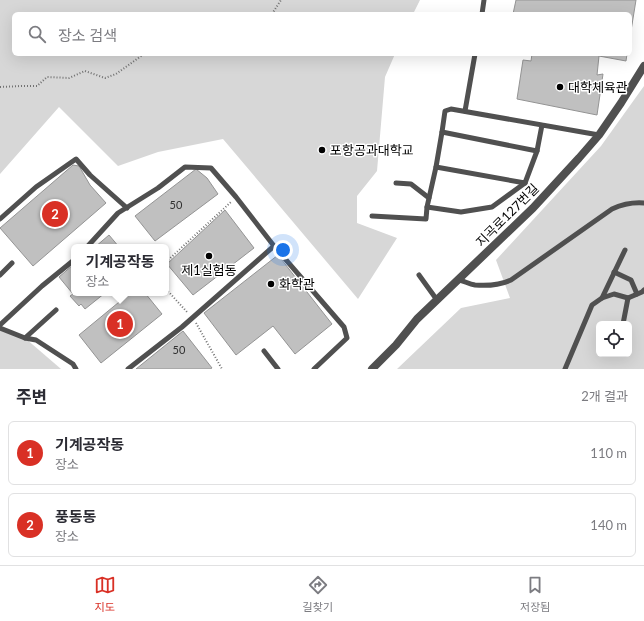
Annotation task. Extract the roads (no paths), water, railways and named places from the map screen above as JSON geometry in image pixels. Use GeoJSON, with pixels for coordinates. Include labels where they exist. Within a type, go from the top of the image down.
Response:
{"type":"FeatureCollection","features":[{"type":"Feature","properties":{"kind":"street","name":"지곡로127번길"},"geometry":{"type":"LineString","coordinates":[[372,369],[417,319],[533,208],[579,158],[599,135],[644,66]]}},
{"type":"Feature","properties":{"kind":"lane"},"geometry":{"type":"LineString","coordinates":[[482,12],[484,0]]}},
{"type":"Feature","properties":{"kind":"lane"},"geometry":{"type":"LineString","coordinates":[[465,111],[475,56]]}},
{"type":"Feature","properties":{"kind":"lane"},"geometry":{"type":"LineString","coordinates":[[372,216],[426,219],[445,111],[451,109],[465,111],[599,135]]}},
{"type":"Feature","properties":{"kind":"lane"},"geometry":{"type":"LineString","coordinates":[[427,207],[461,212],[492,207],[525,183],[537,151],[542,125]]}},
{"type":"Feature","properties":{"kind":"lane"},"geometry":{"type":"LineString","coordinates":[[442,132],[537,151]]}},
{"type":"Feature","properties":{"kind":"lane"},"geometry":{"type":"LineString","coordinates":[[0,219],[36,187],[76,159],[90,175],[127,208]]}},
{"type":"Feature","properties":{"kind":"lane"},"geometry":{"type":"LineString","coordinates":[[90,244],[118,213],[158,188],[185,167],[212,168],[274,246],[344,327],[347,338],[314,369]]}},
{"type":"Feature","properties":{"kind":"lane"},"geometry":{"type":"LineString","coordinates":[[436,167],[525,183]]}},
{"type":"Feature","properties":{"kind":"lane"},"geometry":{"type":"LineString","coordinates":[[396,183],[411,184],[429,198]]}},
{"type":"Feature","properties":{"kind":"lane"},"geometry":{"type":"LineString","coordinates":[[459,280],[473,285],[505,283],[612,209],[634,202],[644,203]]}},
{"type":"Feature","properties":{"kind":"lane"},"geometry":{"type":"LineString","coordinates":[[128,369],[193,317],[274,246]]}},
{"type":"Feature","properties":{"kind":"lane"},"geometry":{"type":"LineString","coordinates":[[602,298],[625,250]]}},
{"type":"Feature","properties":{"kind":"lane"},"geometry":{"type":"LineString","coordinates":[[71,262],[42,286],[0,326],[25,338],[36,340],[73,364],[76,369]]}},
{"type":"Feature","properties":{"kind":"lane"},"geometry":{"type":"LineString","coordinates":[[0,275],[12,263]]}},
{"type":"Feature","properties":{"kind":"lane"},"geometry":{"type":"LineString","coordinates":[[614,272],[631,280],[637,294]]}},
{"type":"Feature","properties":{"kind":"lane"},"geometry":{"type":"LineString","coordinates":[[419,275],[437,300]]}},
{"type":"Feature","properties":{"kind":"lane"},"geometry":{"type":"LineString","coordinates":[[565,369],[592,305],[602,298],[614,294],[628,298],[644,290]]}},
{"type":"Feature","properties":{"kind":"lane"},"geometry":{"type":"LineString","coordinates":[[624,321],[628,298]]}},
{"type":"Feature","properties":{"kind":"lane"},"geometry":{"type":"LineString","coordinates":[[25,338],[56,310]]}},
{"type":"Feature","properties":{"kind":"lane"},"geometry":{"type":"LineString","coordinates":[[264,351],[278,369]]}},
{"type":"Feature","properties":{"kind":"place","name":"대학체육관"},"geometry":{"type":"Point","coordinates":[560,87]}},
{"type":"Feature","properties":{"kind":"place","name":"포항공과대학교"},"geometry":{"type":"Point","coordinates":[322,150]}},
{"type":"Feature","properties":{"kind":"place","name":"풍동동"},"geometry":{"type":"Point","coordinates":[55,214]}},
{"type":"Feature","properties":{"kind":"place","name":"제1실험동"},"geometry":{"type":"Point","coordinates":[209,256]}},
{"type":"Feature","properties":{"kind":"place","name":"화학관"},"geometry":{"type":"Point","coordinates":[271,284]}},
{"type":"Feature","properties":{"kind":"place","name":"기계공작동"},"geometry":{"type":"Point","coordinates":[120,324]}}]}
